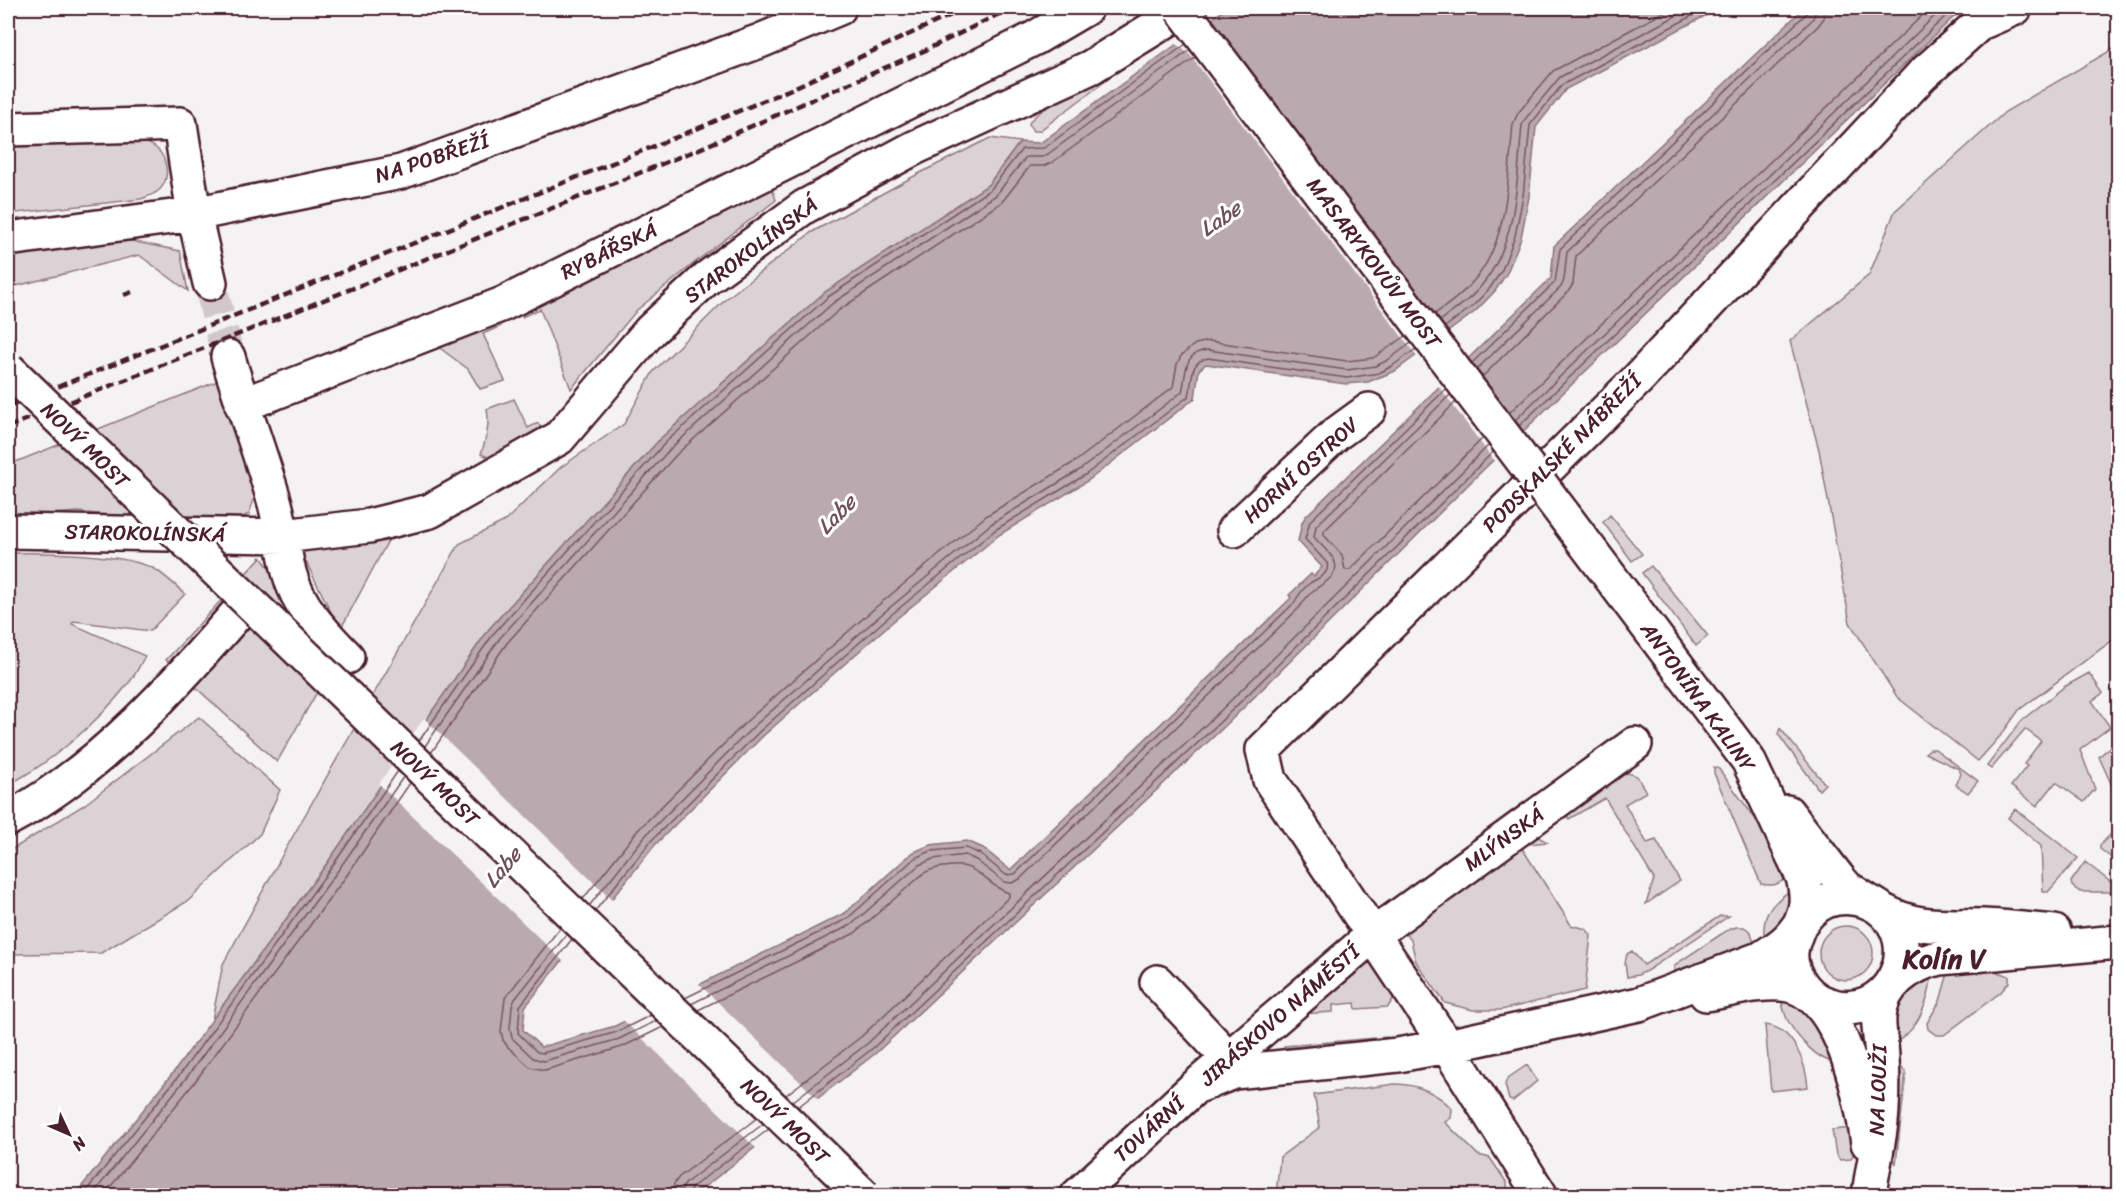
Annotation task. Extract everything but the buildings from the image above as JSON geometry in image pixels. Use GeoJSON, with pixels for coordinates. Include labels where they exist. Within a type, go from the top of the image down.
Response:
{"type":"FeatureCollection","features":[{"type":"Feature","properties":{"kind":"street","name":"NA POBŘEŽÍ"},"geometry":{"type":"LineString","coordinates":[[8,240],[194,214],[401,172],[749,45],[839,8]]}},
{"type":"Feature","properties":{"kind":"street","name":"RYBÁŘSKÁ"},"geometry":{"type":"LineString","coordinates":[[242,405],[503,304],[1035,38],[1086,8]]}},
{"type":"Feature","properties":{"kind":"street","name":"PODSKALSKÉ NÁBŘEŽÍ"},"geometry":{"type":"LineString","coordinates":[[1373,935],[1270,780],[1263,750],[1638,378],[1922,75],[1980,23],[2015,8]]}},
{"type":"Feature","properties":{"kind":"street","name":"STAROKOLÍNSKÁ"},"geometry":{"type":"LineString","coordinates":[[8,531],[283,536],[359,527],[430,511],[559,438],[658,324],[707,278],[804,207],[914,148],[1091,67],[1175,14]]}},
{"type":"Feature","properties":{"kind":"street","name":"MASARYKOVŮV MOST"},"geometry":{"type":"LineString","coordinates":[[1175,14],[1566,518]]}},
{"type":"Feature","properties":{"kind":"street"},"geometry":{"type":"LineString","coordinates":[[8,129],[180,124],[194,214],[210,283]]}},
{"type":"Feature","properties":{"kind":"street"},"geometry":{"type":"LineString","coordinates":[[228,357],[274,500],[289,573],[304,606],[316,625],[347,657]]}},
{"type":"Feature","properties":{"kind":"street","name":"NOVÝ MOST"},"geometry":{"type":"LineString","coordinates":[[8,369],[864,1196]]}},
{"type":"Feature","properties":{"kind":"street","name":"HORNÍ OSTROV"},"geometry":{"type":"LineString","coordinates":[[1234,530],[1336,434],[1369,410]]}},
{"type":"Feature","properties":{"kind":"street","name":"ANTONÍNA KALINY"},"geometry":{"type":"LineString","coordinates":[[1566,518],[1748,760],[1803,877],[1806,900],[1798,925]]}},
{"type":"Feature","properties":{"kind":"street"},"geometry":{"type":"LineString","coordinates":[[8,819],[53,792],[79,772],[187,672],[247,602]]}},
{"type":"Feature","properties":{"kind":"street","name":"MLÝNSKÁ"},"geometry":{"type":"LineString","coordinates":[[1373,935],[1635,744]]}},
{"type":"Feature","properties":{"kind":"street"},"geometry":{"type":"LineString","coordinates":[[1748,760],[1839,879],[1852,891],[1879,908],[1924,926],[1983,926],[2118,937]]}},
{"type":"Feature","properties":{"kind":"street","name":"JIRÁSKOVO NÁMĚSTÍ"},"geometry":{"type":"LineString","coordinates":[[1195,1088],[1234,1072],[1398,1054],[1447,1046],[1639,1004],[1762,958],[1776,950],[1788,939],[1813,908],[1829,900],[1849,897],[1879,908]]}},
{"type":"Feature","properties":{"kind":"street"},"geometry":{"type":"LineString","coordinates":[[1879,908],[1894,925],[1901,942],[1901,963],[1896,978],[1890,986]]}},
{"type":"Feature","properties":{"kind":"street"},"geometry":{"type":"LineString","coordinates":[[1798,925],[1791,947],[1792,963],[1801,985],[1822,1006],[1837,1029],[1850,1065],[1864,1120],[1870,1186]]}},
{"type":"Feature","properties":{"kind":"street","name":"JIRÁSKOVO NÁMĚSTÍ"},"geometry":{"type":"LineString","coordinates":[[1195,1088],[1373,935],[1447,1046]]}},
{"type":"Feature","properties":{"kind":"street"},"geometry":{"type":"LineString","coordinates":[[1639,1004],[1781,984],[1797,987],[1830,1006],[1858,1007],[1875,1000],[1909,969],[1919,963],[1940,958],[2118,942]]}},
{"type":"Feature","properties":{"kind":"street"},"geometry":{"type":"LineString","coordinates":[[1157,982],[1229,1059]]}},
{"type":"Feature","properties":{"kind":"street","name":"NA LOUŽI"},"geometry":{"type":"LineString","coordinates":[[1870,1186],[1882,1110],[1879,1018],[1883,999],[1890,986]]}},
{"type":"Feature","properties":{"kind":"street"},"geometry":{"type":"LineString","coordinates":[[1447,1046],[1541,1196]]}},
{"type":"Feature","properties":{"kind":"street","name":"TOVÁRNÍ"},"geometry":{"type":"LineString","coordinates":[[1077,1196],[1195,1088]]}},
{"type":"Feature","properties":{"kind":"shaded area"},"geometry":{"type":"Polygon","coordinates":[[[2118,46],[2118,636],[2019,710],[1978,761],[1897,697],[1850,623],[1819,450],[1790,341],[1869,275],[1895,211],[2005,112],[2118,46]]]}},
{"type":"Feature","properties":{"kind":"shaded area"},"geometry":{"type":"Polygon","coordinates":[[[1111,77],[1039,131],[1033,131],[1029,124],[1042,111],[1111,77]]]}},
{"type":"Feature","properties":{"kind":"shaded area"},"geometry":{"type":"Polygon","coordinates":[[[134,138],[154,146],[163,158],[166,170],[165,181],[156,192],[141,199],[8,214],[8,146],[134,138]]]}},
{"type":"Feature","properties":{"kind":"shaded area"},"geometry":{"type":"Polygon","coordinates":[[[990,138],[1020,142],[988,185],[825,292],[661,438],[489,629],[328,862],[212,1020],[223,964],[459,544],[505,521],[561,467],[624,424],[653,372],[727,298],[812,232],[990,138]]]}},
{"type":"Feature","properties":{"kind":"shaded area"},"geometry":{"type":"Polygon","coordinates":[[[772,188],[776,200],[637,310],[571,389],[540,309],[522,317],[521,311],[772,188]]]}},
{"type":"Feature","properties":{"kind":"shaded area"},"geometry":{"type":"Polygon","coordinates":[[[131,241],[180,251],[188,291],[139,255],[8,288],[8,252],[131,241]]]}},
{"type":"Feature","properties":{"kind":"shaded area"},"geometry":{"type":"Polygon","coordinates":[[[496,322],[501,326],[483,334],[505,381],[480,389],[468,369],[437,346],[496,322]]]}},
{"type":"Feature","properties":{"kind":"shaded area"},"geometry":{"type":"Polygon","coordinates":[[[218,381],[257,491],[249,514],[220,527],[78,512],[8,517],[8,465],[218,381]]]}},
{"type":"Feature","properties":{"kind":"shaded area"},"geometry":{"type":"Polygon","coordinates":[[[514,399],[528,428],[538,423],[543,431],[497,461],[481,454],[487,432],[487,409],[514,399]]]}},
{"type":"Feature","properties":{"kind":"shaded area"},"geometry":{"type":"Polygon","coordinates":[[[1610,515],[1642,554],[1632,561],[1603,522],[1610,515]]]}},
{"type":"Feature","properties":{"kind":"shaded area"},"geometry":{"type":"Polygon","coordinates":[[[396,526],[340,630],[300,550],[396,526]]]}},
{"type":"Feature","properties":{"kind":"shaded area"},"geometry":{"type":"Polygon","coordinates":[[[8,553],[84,555],[126,560],[156,570],[185,594],[150,631],[74,621],[72,624],[145,656],[131,681],[88,727],[41,765],[8,785],[8,553]]]}},
{"type":"Feature","properties":{"kind":"shaded area"},"geometry":{"type":"Polygon","coordinates":[[[261,557],[336,659],[277,762],[166,660],[261,557]]]}},
{"type":"Feature","properties":{"kind":"shaded area"},"geometry":{"type":"Polygon","coordinates":[[[1651,566],[1708,636],[1696,646],[1642,573],[1651,566]]]}},
{"type":"Feature","properties":{"kind":"shaded area"},"geometry":{"type":"Polygon","coordinates":[[[2089,673],[2103,693],[2092,701],[2110,727],[2080,750],[2095,789],[2084,802],[2056,782],[2037,806],[2011,786],[2027,766],[2024,764],[2041,741],[2025,729],[1991,769],[1987,766],[2022,720],[2064,687],[2089,673]]]}},
{"type":"Feature","properties":{"kind":"shaded area"},"geometry":{"type":"Polygon","coordinates":[[[199,717],[280,790],[260,834],[188,901],[101,953],[8,954],[8,852],[84,805],[199,717]]]}},
{"type":"Feature","properties":{"kind":"shaded area"},"geometry":{"type":"Polygon","coordinates":[[[1780,728],[1825,784],[1819,790],[1778,734],[1780,728]]]}},
{"type":"Feature","properties":{"kind":"shaded area"},"geometry":{"type":"Polygon","coordinates":[[[2118,739],[2118,799],[2099,757],[2118,739]]]}},
{"type":"Feature","properties":{"kind":"shaded area"},"geometry":{"type":"Polygon","coordinates":[[[1930,749],[1935,749],[1978,781],[1968,793],[1956,785],[1961,774],[1959,769],[1925,753],[1930,749]]]}},
{"type":"Feature","properties":{"kind":"shaded area"},"geometry":{"type":"Polygon","coordinates":[[[1714,767],[1719,769],[1754,817],[1769,831],[1789,877],[1772,885],[1761,884],[1714,773],[1714,767]]]}},
{"type":"Feature","properties":{"kind":"shaded area"},"geometry":{"type":"Polygon","coordinates":[[[1616,769],[1637,776],[1646,792],[1625,804],[1647,843],[1656,840],[1680,881],[1646,904],[1654,879],[1605,798],[1569,819],[1564,812],[1616,769]]]}},
{"type":"Feature","properties":{"kind":"shaded area"},"geometry":{"type":"Polygon","coordinates":[[[2015,809],[2078,858],[2048,892],[2043,892],[2041,846],[2008,818],[2015,809]]]}},
{"type":"Feature","properties":{"kind":"shaded area"},"geometry":{"type":"Polygon","coordinates":[[[2118,827],[2118,863],[2100,849],[2100,845],[2118,827]]]}},
{"type":"Feature","properties":{"kind":"shaded area"},"geometry":{"type":"Polygon","coordinates":[[[1522,834],[1535,835],[1547,842],[1520,845],[1571,925],[1586,929],[1591,935],[1585,990],[1501,1010],[1473,1010],[1445,1003],[1416,962],[1411,940],[1404,932],[1415,913],[1522,834]]]}},
{"type":"Feature","properties":{"kind":"shaded area"},"geometry":{"type":"Polygon","coordinates":[[[2085,862],[2118,888],[2118,892],[2080,892],[2072,886],[2071,882],[2085,862]]]}},
{"type":"Feature","properties":{"kind":"shaded area"},"geometry":{"type":"Polygon","coordinates":[[[1794,888],[1789,913],[1765,943],[1764,925],[1769,911],[1779,899],[1794,888]]]}},
{"type":"Feature","properties":{"kind":"shaded area"},"geometry":{"type":"Polygon","coordinates":[[[1720,916],[1729,916],[1648,970],[1627,977],[1625,963],[1627,954],[1632,951],[1644,965],[1720,916]]]}},
{"type":"Feature","properties":{"kind":"shaded area"},"geometry":{"type":"Polygon","coordinates":[[[1846,926],[1856,928],[1865,934],[1871,943],[1873,953],[1871,963],[1865,972],[1856,978],[1846,980],[1836,978],[1827,972],[1821,963],[1819,953],[1821,943],[1827,934],[1836,928],[1846,926]]]}},
{"type":"Feature","properties":{"kind":"shaded area"},"geometry":{"type":"Polygon","coordinates":[[[1744,927],[1751,932],[1755,948],[1674,974],[1674,967],[1679,962],[1726,931],[1744,927]]]}},
{"type":"Feature","properties":{"kind":"shaded area"},"geometry":{"type":"Polygon","coordinates":[[[1369,958],[1395,996],[1388,1007],[1356,1009],[1355,1003],[1333,1005],[1333,1012],[1297,1014],[1369,958]]]}},
{"type":"Feature","properties":{"kind":"shaded area"},"geometry":{"type":"Polygon","coordinates":[[[1932,969],[1929,992],[1921,1014],[1908,1033],[1890,1045],[1888,1038],[1901,993],[1932,969]]]}},
{"type":"Feature","properties":{"kind":"shaded area"},"geometry":{"type":"Polygon","coordinates":[[[1991,970],[2009,976],[2009,982],[2001,992],[1944,1035],[1936,1035],[1928,1029],[1927,1023],[1940,1001],[1948,973],[1991,970]]]}},
{"type":"Feature","properties":{"kind":"shaded area"},"geometry":{"type":"Polygon","coordinates":[[[1780,996],[1805,1006],[1837,1063],[1815,1053],[1796,1033],[1787,1019],[1780,996]]]}},
{"type":"Feature","properties":{"kind":"shaded area"},"geometry":{"type":"Polygon","coordinates":[[[1765,1025],[1775,1027],[1790,1039],[1801,1057],[1808,1087],[1771,1091],[1765,1025]]]}},
{"type":"Feature","properties":{"kind":"shaded area"},"geometry":{"type":"Polygon","coordinates":[[[1387,1037],[1388,1040],[1284,1048],[1284,1046],[1387,1037]]]}},
{"type":"Feature","properties":{"kind":"shaded area"},"geometry":{"type":"Polygon","coordinates":[[[1893,1063],[1899,1064],[1906,1073],[1896,1164],[1891,1151],[1893,1063]]]}},
{"type":"Feature","properties":{"kind":"shaded area"},"geometry":{"type":"Polygon","coordinates":[[[1527,1065],[1537,1081],[1513,1101],[1509,1100],[1505,1084],[1508,1078],[1527,1065]]]}},
{"type":"Feature","properties":{"kind":"shaded area"},"geometry":{"type":"Polygon","coordinates":[[[1395,1084],[1426,1090],[1446,1103],[1452,1109],[1451,1118],[1445,1122],[1478,1155],[1490,1158],[1507,1183],[1508,1195],[1276,1195],[1280,1157],[1320,1127],[1314,1095],[1395,1084]]]}},
{"type":"Feature","properties":{"kind":"shaded area"},"geometry":{"type":"Polygon","coordinates":[[[1853,1128],[1854,1152],[1851,1159],[1840,1160],[1836,1155],[1832,1130],[1853,1128]]]}},
{"type":"Feature","properties":{"kind":"water","name":"Labe"},"geometry":{"type":"Polygon","coordinates":[[[1227,8],[1720,8],[1566,89],[1536,127],[1529,197],[1521,238],[1507,273],[1495,291],[1476,311],[1395,371],[1368,382],[1346,384],[1206,364],[1199,370],[1195,398],[1089,480],[999,535],[890,624],[763,736],[655,845],[525,1007],[523,1030],[541,1047],[615,1026],[845,913],[912,853],[930,845],[967,841],[983,848],[1010,870],[1291,598],[1289,595],[1311,574],[1314,576],[1322,567],[1298,541],[1305,517],[1551,278],[1554,246],[1804,8],[1963,8],[1482,471],[1224,727],[876,1053],[703,1188],[690,1196],[74,1196],[176,1069],[328,862],[489,629],[661,438],[825,292],[988,185],[1020,142],[1040,143],[1227,8]]]}},
{"type":"Feature","properties":{"kind":"pier"},"geometry":{"type":"Polygon","coordinates":[[[1209,17],[1450,335],[1418,358],[1190,55],[1174,42],[1209,17]]]}},
{"type":"Feature","properties":{"kind":"pier"},"geometry":{"type":"Polygon","coordinates":[[[1466,356],[1525,434],[1495,462],[1437,384],[1466,356]]]}},
{"type":"Feature","properties":{"kind":"pier"},"geometry":{"type":"Polygon","coordinates":[[[424,718],[614,902],[565,963],[379,784],[424,718]]]}},
{"type":"Feature","properties":{"kind":"pier"},"geometry":{"type":"Polygon","coordinates":[[[697,982],[820,1101],[757,1149],[622,1019],[697,982]]]}},
{"type":"Feature","properties":{"kind":"tunnel"},"geometry":{"type":"LineString","coordinates":[[210,283],[228,357]]}},
{"type":"Feature","properties":{"kind":"railway"},"geometry":{"type":"LineString","coordinates":[[8,407],[694,130],[791,89],[966,8]]}},
{"type":"Feature","properties":{"kind":"railway"},"geometry":{"type":"LineString","coordinates":[[8,427],[699,149],[928,49],[1011,8]]}},
{"type":"Feature","properties":{"kind":"railway"},"geometry":{"type":"LineString","coordinates":[[124,295],[132,292]]}},
{"type":"Feature","properties":{"kind":"district","name":"Kolín V"},"geometry":{"type":"Point","coordinates":[1944,959]}}]}
